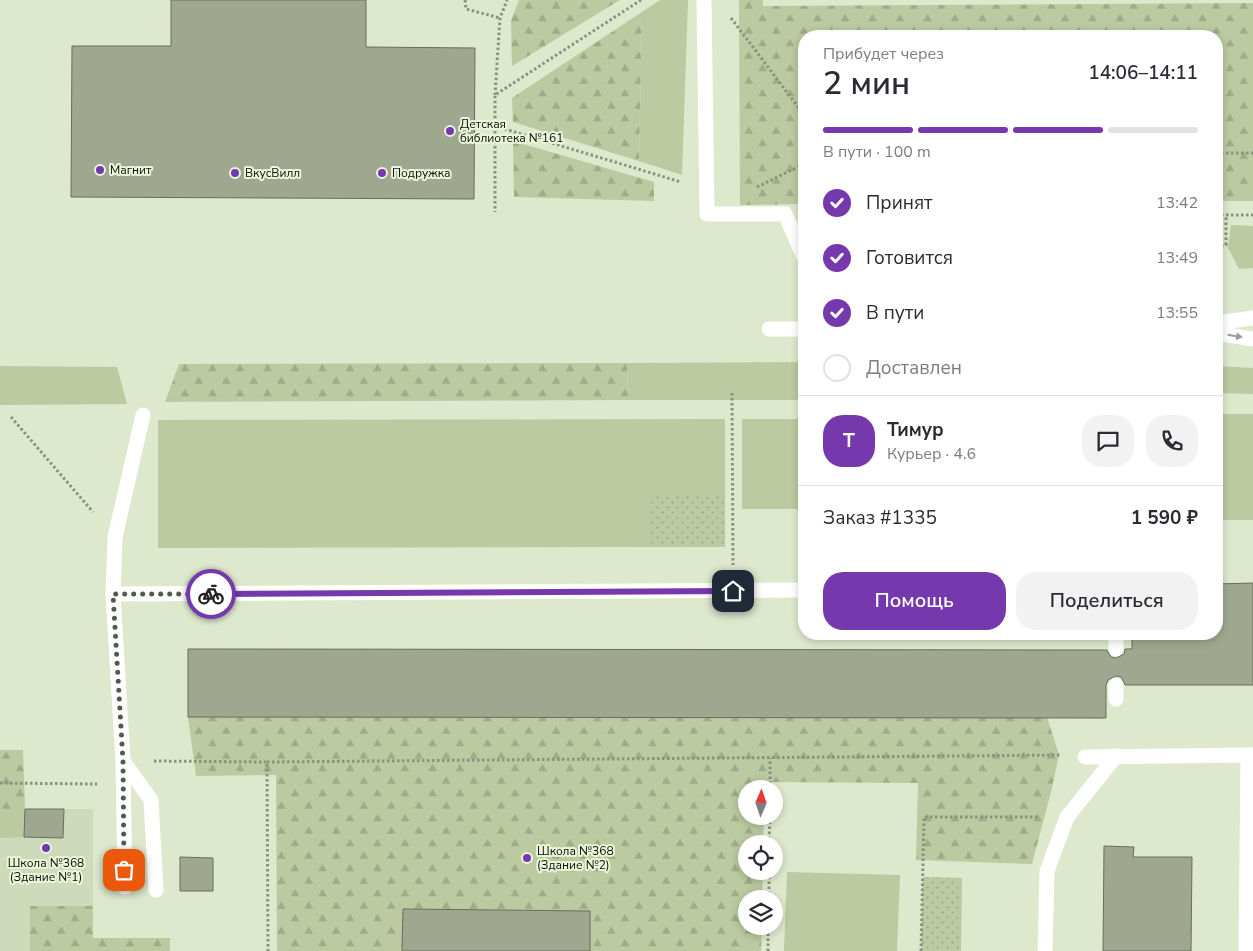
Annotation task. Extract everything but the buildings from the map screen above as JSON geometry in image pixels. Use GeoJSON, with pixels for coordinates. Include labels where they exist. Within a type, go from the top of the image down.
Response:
{"type":"FeatureCollection","features":[{"type":"Feature","properties":{"kind":"lane"},"geometry":{"type":"LineString","coordinates":[[704,0],[707,214],[785,214],[798,243]]}},
{"type":"Feature","properties":{"kind":"lane"},"geometry":{"type":"LineString","coordinates":[[1223,322],[1253,318]]}},
{"type":"Feature","properties":{"kind":"lane"},"geometry":{"type":"LineString","coordinates":[[769,329],[798,329]]}},
{"type":"Feature","properties":{"kind":"lane"},"geometry":{"type":"LineString","coordinates":[[1223,335],[1253,339]]}},
{"type":"Feature","properties":{"kind":"lane"},"geometry":{"type":"LineString","coordinates":[[125,887],[123,761],[113,594],[115,537],[143,416]]}},
{"type":"Feature","properties":{"kind":"lane"},"geometry":{"type":"LineString","coordinates":[[113,594],[798,590]]}},
{"type":"Feature","properties":{"kind":"lane"},"geometry":{"type":"LineString","coordinates":[[1116,640],[1116,649]]}},
{"type":"Feature","properties":{"kind":"lane"},"geometry":{"type":"LineString","coordinates":[[1085,757],[1250,755],[1246,951]]}},
{"type":"Feature","properties":{"kind":"lane"},"geometry":{"type":"LineString","coordinates":[[1045,951],[1047,871],[1067,817],[1116,756]]}},
{"type":"Feature","properties":{"kind":"lane"},"geometry":{"type":"LineString","coordinates":[[123,761],[151,800],[156,890]]}},
{"type":"Feature","properties":{"kind":"path"},"geometry":{"type":"LineString","coordinates":[[465,0],[466,9],[500,18]]}},
{"type":"Feature","properties":{"kind":"path"},"geometry":{"type":"LineString","coordinates":[[496,212],[495,95],[500,18],[507,0]]}},
{"type":"Feature","properties":{"kind":"path"},"geometry":{"type":"LineString","coordinates":[[495,95],[641,0]]}},
{"type":"Feature","properties":{"kind":"path"},"geometry":{"type":"LineString","coordinates":[[730,18],[798,107]]}},
{"type":"Feature","properties":{"kind":"path"},"geometry":{"type":"LineString","coordinates":[[495,126],[687,184]]}},
{"type":"Feature","properties":{"kind":"path"},"geometry":{"type":"LineString","coordinates":[[1223,153],[1253,153]]}},
{"type":"Feature","properties":{"kind":"path"},"geometry":{"type":"LineString","coordinates":[[755,187],[798,167]]}},
{"type":"Feature","properties":{"kind":"path"},"geometry":{"type":"LineString","coordinates":[[1223,245],[1226,245],[1226,215],[1253,216]]}},
{"type":"Feature","properties":{"kind":"path"},"geometry":{"type":"LineString","coordinates":[[732,393],[733,591]]}},
{"type":"Feature","properties":{"kind":"path"},"geometry":{"type":"LineString","coordinates":[[11,417],[115,537]]}},
{"type":"Feature","properties":{"kind":"path"},"geometry":{"type":"LineString","coordinates":[[123,761],[267,762],[1059,755],[1085,757]]}},
{"type":"Feature","properties":{"kind":"path"},"geometry":{"type":"LineString","coordinates":[[770,758],[770,780]]}},
{"type":"Feature","properties":{"kind":"path"},"geometry":{"type":"LineString","coordinates":[[267,762],[268,951]]}},
{"type":"Feature","properties":{"kind":"path"},"geometry":{"type":"LineString","coordinates":[[0,783],[123,784]]}},
{"type":"Feature","properties":{"kind":"path"},"geometry":{"type":"LineString","coordinates":[[921,951],[924,817],[1067,817]]}},
{"type":"Feature","properties":{"kind":"path"},"geometry":{"type":"LineString","coordinates":[[768,935],[768,951]]}},
{"type":"Feature","properties":{"kind":"shaded area","name":"Школа №368 (Здание №1)"},"geometry":{"type":"Polygon","coordinates":[[[0,809],[93,809],[93,938],[170,938],[170,951],[0,951],[0,809]]]}},
{"type":"Feature","properties":{"kind":"green space"},"geometry":{"type":"Polygon","coordinates":[[[519,0],[620,0],[512,66],[511,21],[519,0]]]}},
{"type":"Feature","properties":{"kind":"green space"},"geometry":{"type":"Polygon","coordinates":[[[660,0],[688,0],[682,175],[639,161],[642,12],[660,0]]]}},
{"type":"Feature","properties":{"kind":"green space"},"geometry":{"type":"Polygon","coordinates":[[[739,0],[763,0],[763,6],[1253,3],[1253,201],[1223,201],[1223,30],[798,30],[798,204],[740,205],[739,0]]]}},
{"type":"Feature","properties":{"kind":"green space"},"geometry":{"type":"Polygon","coordinates":[[[642,12],[639,161],[513,122],[512,98],[642,12]]]}},
{"type":"Feature","properties":{"kind":"green space"},"geometry":{"type":"Polygon","coordinates":[[[513,141],[654,182],[654,201],[514,197],[513,141]]]}},
{"type":"Feature","properties":{"kind":"green space"},"geometry":{"type":"Polygon","coordinates":[[[1231,225],[1253,226],[1253,268],[1239,269],[1228,248],[1231,225]]]}},
{"type":"Feature","properties":{"kind":"green space"},"geometry":{"type":"Polygon","coordinates":[[[798,362],[798,400],[628,400],[627,363],[798,362]]]}},
{"type":"Feature","properties":{"kind":"green space"},"geometry":{"type":"Polygon","coordinates":[[[627,363],[628,400],[165,402],[179,364],[627,363]]]}},
{"type":"Feature","properties":{"kind":"green space"},"geometry":{"type":"Polygon","coordinates":[[[0,366],[117,367],[127,404],[0,405],[0,366]]]}},
{"type":"Feature","properties":{"kind":"green space"},"geometry":{"type":"Polygon","coordinates":[[[1223,366],[1253,368],[1253,394],[1223,393],[1223,366]]]}},
{"type":"Feature","properties":{"kind":"green space"},"geometry":{"type":"Polygon","coordinates":[[[1223,414],[1253,414],[1253,520],[1223,520],[1223,414]]]}},
{"type":"Feature","properties":{"kind":"green space"},"geometry":{"type":"Polygon","coordinates":[[[725,419],[725,494],[651,494],[651,547],[158,548],[158,420],[725,419]]]}},
{"type":"Feature","properties":{"kind":"green space"},"geometry":{"type":"Polygon","coordinates":[[[742,419],[798,419],[798,509],[742,509],[742,419]]]}},
{"type":"Feature","properties":{"kind":"green space"},"geometry":{"type":"Polygon","coordinates":[[[650,494],[725,494],[725,547],[651,547],[650,494]]]}},
{"type":"Feature","properties":{"kind":"green space"},"geometry":{"type":"Polygon","coordinates":[[[188,717],[1047,717],[1059,755],[1032,864],[916,860],[918,783],[738,780],[738,825],[764,825],[763,835],[738,835],[738,880],[763,880],[762,890],[738,890],[738,935],[762,935],[761,951],[590,951],[590,911],[403,909],[402,951],[277,951],[276,775],[196,776],[188,717]]]}},
{"type":"Feature","properties":{"kind":"green space"},"geometry":{"type":"Polygon","coordinates":[[[0,750],[23,750],[25,809],[0,809],[0,750]]]}},
{"type":"Feature","properties":{"kind":"green space"},"geometry":{"type":"Polygon","coordinates":[[[0,809],[25,809],[24,837],[0,838],[0,809]]]}},
{"type":"Feature","properties":{"kind":"green space"},"geometry":{"type":"Polygon","coordinates":[[[787,872],[900,875],[897,951],[784,951],[787,872]]]}},
{"type":"Feature","properties":{"kind":"green space"},"geometry":{"type":"Polygon","coordinates":[[[923,877],[962,878],[961,951],[921,951],[923,877]]]}},
{"type":"Feature","properties":{"kind":"green space"},"geometry":{"type":"Polygon","coordinates":[[[30,906],[93,906],[93,938],[170,938],[170,951],[30,951],[30,906]]]}},
{"type":"Feature","properties":{"kind":"way so far"},"geometry":{"type":"LineString","coordinates":[[124,870],[123,761],[113,594],[211,594]]}},
{"type":"Feature","properties":{"kind":"place","name":"Детская библиотека №161"},"geometry":{"type":"Point","coordinates":[450,131]}},
{"type":"Feature","properties":{"kind":"place","name":"Магнит"},"geometry":{"type":"Point","coordinates":[100,170]}},
{"type":"Feature","properties":{"kind":"place","name":"ВкусВилл"},"geometry":{"type":"Point","coordinates":[235,173]}},
{"type":"Feature","properties":{"kind":"place","name":"Подружка"},"geometry":{"type":"Point","coordinates":[382,173]}},
{"type":"Feature","properties":{"kind":"place","name":"Школа №368 (Здание №1)"},"geometry":{"type":"Point","coordinates":[46,848]}},
{"type":"Feature","properties":{"kind":"place","name":"Школа №368 (Здание №2)"},"geometry":{"type":"Point","coordinates":[527,858]}},
{"type":"Feature","properties":{"kind":"route"},"geometry":{"type":"LineString","coordinates":[[211,594],[733,591]]}}]}
